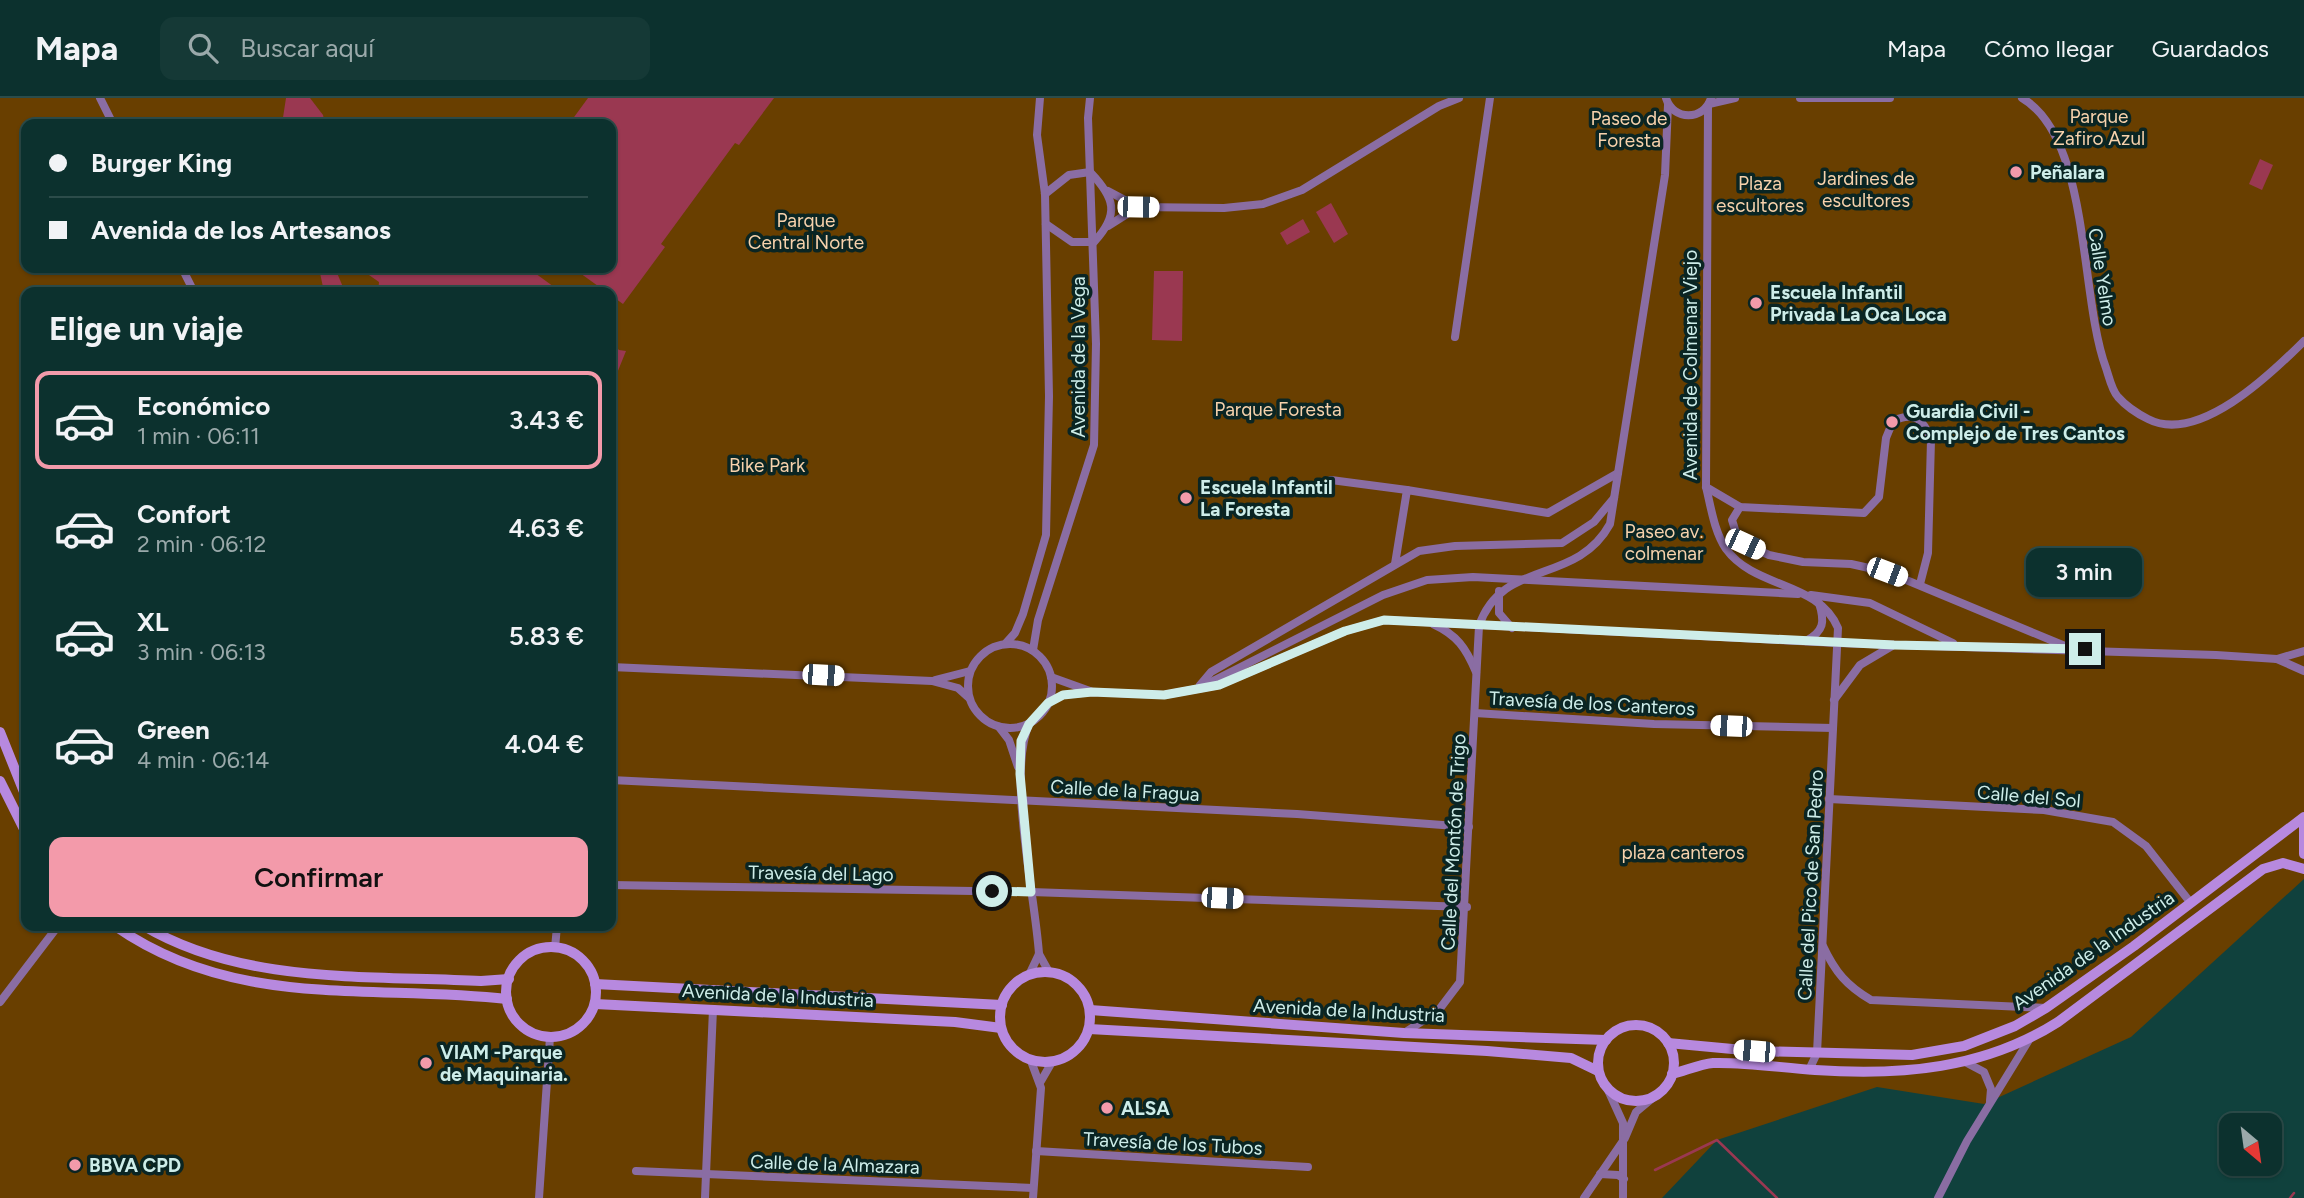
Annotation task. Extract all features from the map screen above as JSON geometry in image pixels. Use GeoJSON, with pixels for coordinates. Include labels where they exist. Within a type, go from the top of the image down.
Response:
{"type":"FeatureCollection","features":[{"type":"Feature","properties":{"kind":"street"},"geometry":{"type":"LineString","coordinates":[[100,98],[110,119]]}},
{"type":"Feature","properties":{"kind":"street","name":"Avenida de la Vega"},"geometry":{"type":"LineString","coordinates":[[1006,643],[1015,633],[1023,614],[1046,535],[1049,396],[1045,194],[1037,135],[1040,98]]}},
{"type":"Feature","properties":{"kind":"street","name":"Avenida de la Vega"},"geometry":{"type":"LineString","coordinates":[[1033,650],[1038,620],[1094,446],[1094,242],[1090,98]]}},
{"type":"Feature","properties":{"kind":"street"},"geometry":{"type":"LineString","coordinates":[[1045,194],[1069,175],[1090,172],[1108,191],[1138,207],[1224,208],[1263,204],[1302,190],[1439,106],[1459,98]]}},
{"type":"Feature","properties":{"kind":"street"},"geometry":{"type":"LineString","coordinates":[[1455,337],[1490,98]]}},
{"type":"Feature","properties":{"kind":"street"},"geometry":{"type":"LineString","coordinates":[[1655,98],[1667,102],[1676,113],[1687,116],[1698,114],[1709,103],[1735,98]]}},
{"type":"Feature","properties":{"kind":"street"},"geometry":{"type":"LineString","coordinates":[[1800,98],[1891,98]]}},
{"type":"Feature","properties":{"kind":"street","name":"Calle Yelmo"},"geometry":{"type":"LineString","coordinates":[[2022,98],[2038,107],[2060,140],[2080,228],[2097,345],[2116,396],[2145,418],[2160,424],[2188,424],[2204,419],[2228,403],[2278,367],[2304,341]]}},
{"type":"Feature","properties":{"kind":"street","name":"Avenida de Colmenar Viejo"},"geometry":{"type":"LineString","coordinates":[[1499,591],[1574,561],[1589,552],[1601,541],[1610,524],[1664,175],[1667,102]]}},
{"type":"Feature","properties":{"kind":"street","name":"Avenida de Colmenar Viejo"},"geometry":{"type":"LineString","coordinates":[[1709,103],[1706,487],[1715,524],[1727,549],[1746,567],[1818,600]]}},
{"type":"Feature","properties":{"kind":"street"},"geometry":{"type":"LineString","coordinates":[[1108,191],[1112,208],[1108,226]]}},
{"type":"Feature","properties":{"kind":"street"},"geometry":{"type":"LineString","coordinates":[[1046,224],[1072,242],[1094,242],[1108,226],[1138,207]]}},
{"type":"Feature","properties":{"kind":"street"},"geometry":{"type":"LineString","coordinates":[[1706,487],[1740,507],[1864,513],[1879,497],[1886,438],[1893,421],[1905,415],[1917,416],[1926,425],[1931,440],[1928,553],[1920,584]]}},
{"type":"Feature","properties":{"kind":"street"},"geometry":{"type":"LineString","coordinates":[[1331,480],[1548,513],[1618,473]]}},
{"type":"Feature","properties":{"kind":"street"},"geometry":{"type":"LineString","coordinates":[[1395,564],[1407,490]]}},
{"type":"Feature","properties":{"kind":"street"},"geometry":{"type":"LineString","coordinates":[[1196,690],[1211,672],[1419,551],[1441,547],[1562,543],[1594,522],[1614,498]]}},
{"type":"Feature","properties":{"kind":"street"},"geometry":{"type":"LineString","coordinates":[[1740,507],[1732,520],[1737,536],[1745,544],[1769,555],[1803,562],[1851,564],[1887,572],[2070,648]]}},
{"type":"Feature","properties":{"kind":"street"},"geometry":{"type":"LineString","coordinates":[[1196,690],[1383,596],[1427,580],[1473,577],[1802,594],[1870,604],[1955,644]]}},
{"type":"Feature","properties":{"kind":"street"},"geometry":{"type":"LineString","coordinates":[[1479,626],[1486,607],[1499,591]]}},
{"type":"Feature","properties":{"kind":"street"},"geometry":{"type":"LineString","coordinates":[[1499,591],[1499,613],[1512,628]]}},
{"type":"Feature","properties":{"kind":"street"},"geometry":{"type":"LineString","coordinates":[[1806,641],[1818,634],[1824,621],[1818,600]]}},
{"type":"Feature","properties":{"kind":"street"},"geometry":{"type":"LineString","coordinates":[[1818,600],[1835,621],[1837,643]]}},
{"type":"Feature","properties":{"kind":"street"},"geometry":{"type":"LineString","coordinates":[[1049,972],[1039,954],[1031,892],[1020,774],[1021,741],[1029,724],[1048,703],[1063,695],[1092,692],[1164,695],[1219,685],[1356,627],[1384,620],[1837,643],[2070,648],[2277,659],[2304,652]]}},
{"type":"Feature","properties":{"kind":"street"},"geometry":{"type":"LineString","coordinates":[[1425,620],[1452,633],[1467,651],[1477,675]]}},
{"type":"Feature","properties":{"kind":"street","name":"Calle del Montón de Trigo"},"geometry":{"type":"LineString","coordinates":[[1404,1032],[1438,1011],[1461,982],[1467,907],[1479,626]]}},
{"type":"Feature","properties":{"kind":"street"},"geometry":{"type":"LineString","coordinates":[[968,697],[970,671],[984,652],[1006,643],[1033,650],[1041,657],[1051,677],[1048,703]]}},
{"type":"Feature","properties":{"kind":"street","name":"Calle del Pico de San Pedro"},"geometry":{"type":"LineString","coordinates":[[1809,1070],[1817,1053],[1837,643]]}},
{"type":"Feature","properties":{"kind":"street"},"geometry":{"type":"LineString","coordinates":[[1834,700],[1860,665],[1894,645]]}},
{"type":"Feature","properties":{"kind":"street"},"geometry":{"type":"LineString","coordinates":[[2277,659],[2304,671]]}},
{"type":"Feature","properties":{"kind":"street"},"geometry":{"type":"LineString","coordinates":[[616,667],[932,681],[958,688],[968,697],[979,716],[999,727],[1009,740],[1020,774]]}},
{"type":"Feature","properties":{"kind":"street"},"geometry":{"type":"LineString","coordinates":[[932,681],[970,671]]}},
{"type":"Feature","properties":{"kind":"street"},"geometry":{"type":"LineString","coordinates":[[1051,677],[1092,692]]}},
{"type":"Feature","properties":{"kind":"street","name":"Travesía de los Canteros"},"geometry":{"type":"LineString","coordinates":[[1475,713],[1654,723],[1833,728]]}},
{"type":"Feature","properties":{"kind":"street"},"geometry":{"type":"LineString","coordinates":[[999,727],[1029,724]]}},
{"type":"Feature","properties":{"kind":"street"},"geometry":{"type":"LineString","coordinates":[[0,732],[21,784]]}},
{"type":"Feature","properties":{"kind":"street","name":"Calle de la Fragua"},"geometry":{"type":"LineString","coordinates":[[616,780],[1297,814],[1469,827]]}},
{"type":"Feature","properties":{"kind":"street"},"geometry":{"type":"LineString","coordinates":[[0,781],[21,823]]}},
{"type":"Feature","properties":{"kind":"street","name":"Calle del Sol"},"geometry":{"type":"LineString","coordinates":[[1829,799],[2043,810],[2113,822],[2146,846],[2189,902]]}},
{"type":"Feature","properties":{"kind":"street","name":"Avenida de la Industria"},"geometry":{"type":"LineString","coordinates":[[1668,1043],[1754,1051],[1912,1055],[1964,1046],[2015,1026],[2046,1008],[2134,946],[2304,817]]}},
{"type":"Feature","properties":{"kind":"street"},"geometry":{"type":"LineString","coordinates":[[2304,826],[2304,854]]}},
{"type":"Feature","properties":{"kind":"street","name":"Avenida de la Industria"},"geometry":{"type":"LineString","coordinates":[[1672,1074],[1712,1063],[1809,1070],[1912,1071],[1967,1063],[2029,1040],[2263,869],[2283,863],[2304,869]]}},
{"type":"Feature","properties":{"kind":"street","name":"Travesía del Lago"},"geometry":{"type":"LineString","coordinates":[[616,885],[1031,892],[1467,907]]}},
{"type":"Feature","properties":{"kind":"street"},"geometry":{"type":"LineString","coordinates":[[0,1002],[54,931]]}},
{"type":"Feature","properties":{"kind":"street"},"geometry":{"type":"LineString","coordinates":[[123,931],[154,951],[182,964],[263,986],[507,999]]}},
{"type":"Feature","properties":{"kind":"street"},"geometry":{"type":"LineString","coordinates":[[154,931],[187,947],[228,961],[265,969],[481,981],[509,979]]}},
{"type":"Feature","properties":{"kind":"street"},"geometry":{"type":"LineString","coordinates":[[555,947],[557,931]]}},
{"type":"Feature","properties":{"kind":"street"},"geometry":{"type":"LineString","coordinates":[[1822,945],[1833,967],[1849,987],[1871,1000],[2046,1008]]}},
{"type":"Feature","properties":{"kind":"street"},"geometry":{"type":"LineString","coordinates":[[555,947],[581,959],[596,984],[595,1004],[578,1029],[565,1035],[550,1037],[535,1034],[521,1026],[512,1014],[507,999],[509,979],[515,965],[526,955],[555,947]]}},
{"type":"Feature","properties":{"kind":"street"},"geometry":{"type":"LineString","coordinates":[[1029,975],[1049,972],[1064,976],[1076,984],[1086,996],[1090,1010],[1089,1029],[1076,1051],[1052,1062],[1031,1061],[1018,1054],[1007,1042],[1001,1028],[1002,1005],[1007,992],[1029,975],[1039,954]]}},
{"type":"Feature","properties":{"kind":"street","name":"Avenida de la Industria"},"geometry":{"type":"LineString","coordinates":[[596,984],[1002,1005]]}},
{"type":"Feature","properties":{"kind":"street","name":"Avenida de la Industria"},"geometry":{"type":"LineString","coordinates":[[595,1004],[955,1022],[1001,1028]]}},
{"type":"Feature","properties":{"kind":"street"},"geometry":{"type":"LineString","coordinates":[[705,1198],[713,1009]]}},
{"type":"Feature","properties":{"kind":"street","name":"Avenida de la Industria"},"geometry":{"type":"LineString","coordinates":[[1090,1010],[1404,1032],[1606,1040]]}},
{"type":"Feature","properties":{"kind":"street"},"geometry":{"type":"LineString","coordinates":[[1584,1198],[1625,1138],[1636,1112],[1662,1091],[1672,1074],[1674,1064],[1668,1043],[1656,1031],[1639,1026],[1620,1029],[1606,1040],[1598,1060],[1598,1071],[1620,1114],[1625,1138],[1623,1198]]}},
{"type":"Feature","properties":{"kind":"street","name":"Avenida de la Industria"},"geometry":{"type":"LineString","coordinates":[[1089,1029],[1487,1051],[1571,1058],[1598,1071]]}},
{"type":"Feature","properties":{"kind":"street"},"geometry":{"type":"LineString","coordinates":[[539,1198],[550,1037]]}},
{"type":"Feature","properties":{"kind":"street"},"geometry":{"type":"LineString","coordinates":[[1938,1198],[2029,1040]]}},
{"type":"Feature","properties":{"kind":"street"},"geometry":{"type":"LineString","coordinates":[[1031,1061],[1041,1081]]}},
{"type":"Feature","properties":{"kind":"street"},"geometry":{"type":"LineString","coordinates":[[1033,1198],[1041,1081],[1052,1062]]}},
{"type":"Feature","properties":{"kind":"street"},"geometry":{"type":"LineString","coordinates":[[1967,1063],[1984,1072],[1991,1089],[1990,1104]]}},
{"type":"Feature","properties":{"kind":"street"},"geometry":{"type":"LineString","coordinates":[[1608,1090],[1630,1101],[1654,1097]]}},
{"type":"Feature","properties":{"kind":"street","name":"Travesía de los Tubos"},"geometry":{"type":"LineString","coordinates":[[1036,1151],[1308,1167]]}},
{"type":"Feature","properties":{"kind":"street","name":"Calle de la Almazara"},"geometry":{"type":"LineString","coordinates":[[636,1171],[1033,1188]]}},
{"type":"Feature","properties":{"kind":"street"},"geometry":{"type":"LineString","coordinates":[[1600,1174],[1618,1175],[1624,1179]]}},
{"type":"Feature","properties":{"kind":"green space"},"geometry":{"type":"Polygon","coordinates":[[[0,98],[2304,98],[2304,879],[2131,1037],[1984,1104],[1877,1087],[1717,1140],[1662,1198],[0,1198],[0,98]]]}},
{"type":"Feature","properties":{"kind":"shaded area"},"geometry":{"type":"Polygon","coordinates":[[[286,98],[310,98],[324,119],[283,119],[286,98]]]}},
{"type":"Feature","properties":{"kind":"shaded area"},"geometry":{"type":"Polygon","coordinates":[[[588,98],[774,98],[739,145],[735,143],[661,244],[665,247],[623,304],[616,299],[616,287],[599,287],[580,273],[616,273],[616,119],[573,119],[588,98]]]}},
{"type":"Feature","properties":{"kind":"shaded area"},"geometry":{"type":"Polygon","coordinates":[[[2260,159],[2273,165],[2262,190],[2249,184],[2260,159]]]}},
{"type":"Feature","properties":{"kind":"shaded area"},"geometry":{"type":"Polygon","coordinates":[[[1331,203],[1348,234],[1334,243],[1316,212],[1331,203]]]}},
{"type":"Feature","properties":{"kind":"shaded area"},"geometry":{"type":"Polygon","coordinates":[[[1303,219],[1310,232],[1287,245],[1280,233],[1303,219]]]}},
{"type":"Feature","properties":{"kind":"shaded area"},"geometry":{"type":"Polygon","coordinates":[[[1154,271],[1183,271],[1182,341],[1152,340],[1154,271]]]}},
{"type":"Feature","properties":{"kind":"shaded area"},"geometry":{"type":"Polygon","coordinates":[[[320,273],[337,273],[343,287],[323,287],[320,273]]]}},
{"type":"Feature","properties":{"kind":"shaded area"},"geometry":{"type":"Polygon","coordinates":[[[366,273],[535,273],[554,287],[378,287],[379,282],[366,273]]]}},
{"type":"Feature","properties":{"kind":"shaded area"},"geometry":{"type":"Polygon","coordinates":[[[616,347],[626,351],[616,376],[616,347]]]}},
{"type":"Feature","properties":{"kind":"waterway"},"geometry":{"type":"LineString","coordinates":[[1655,1170],[1717,1140],[1777,1198]]}},
{"type":"Feature","properties":{"kind":"waterway"},"geometry":{"type":"LineString","coordinates":[[2290,1198],[2294,1193]]}},
{"type":"Feature","properties":{"kind":"place","name":"Peñalara"},"geometry":{"type":"Point","coordinates":[2016,172]}},
{"type":"Feature","properties":{"kind":"place","name":"Escuela Infantil Privada La Oca Loca"},"geometry":{"type":"Point","coordinates":[1756,303]}},
{"type":"Feature","properties":{"kind":"place","name":"Guardia Civil - Complejo de Tres Cantos"},"geometry":{"type":"Point","coordinates":[1892,422]}},
{"type":"Feature","properties":{"kind":"place","name":"Escuela Infantil La Foresta"},"geometry":{"type":"Point","coordinates":[1186,498]}},
{"type":"Feature","properties":{"kind":"place","name":"VIAM -Parque de Maquinaria."},"geometry":{"type":"Point","coordinates":[426,1063]}},
{"type":"Feature","properties":{"kind":"place","name":"ALSA"},"geometry":{"type":"Point","coordinates":[1107,1108]}},
{"type":"Feature","properties":{"kind":"place","name":"BBVA CPD"},"geometry":{"type":"Point","coordinates":[75,1165]}},
{"type":"Feature","properties":{"kind":"route"},"geometry":{"type":"LineString","coordinates":[[992,891],[1031,892],[1020,774],[1021,741],[1029,724],[1040,715],[1048,703],[1063,695],[1092,692],[1164,695],[1219,685],[1345,631],[1384,620],[1894,645],[1910,643],[2085,649]]}},
{"type":"Feature","properties":{"kind":"park label","name":"Parque Zafiro Azul"},"geometry":{"type":"Point","coordinates":[2099,127]}},
{"type":"Feature","properties":{"kind":"park label","name":"Paseo de Foresta"},"geometry":{"type":"Point","coordinates":[1629,129]}},
{"type":"Feature","properties":{"kind":"park label","name":"Jardines de escultores"},"geometry":{"type":"Point","coordinates":[1866,189]}},
{"type":"Feature","properties":{"kind":"park label","name":"Plaza escultores"},"geometry":{"type":"Point","coordinates":[1760,194]}},
{"type":"Feature","properties":{"kind":"park label","name":"Parque Central Norte"},"geometry":{"type":"Point","coordinates":[806,231]}},
{"type":"Feature","properties":{"kind":"park label","name":"Parque Foresta"},"geometry":{"type":"Point","coordinates":[1278,409]}},
{"type":"Feature","properties":{"kind":"park label","name":"Bike Park"},"geometry":{"type":"Point","coordinates":[767,465]}},
{"type":"Feature","properties":{"kind":"park label","name":"Paseo av. colmenar"},"geometry":{"type":"Point","coordinates":[1664,542]}},
{"type":"Feature","properties":{"kind":"park label","name":"plaza canteros"},"geometry":{"type":"Point","coordinates":[1683,852]}}]}
